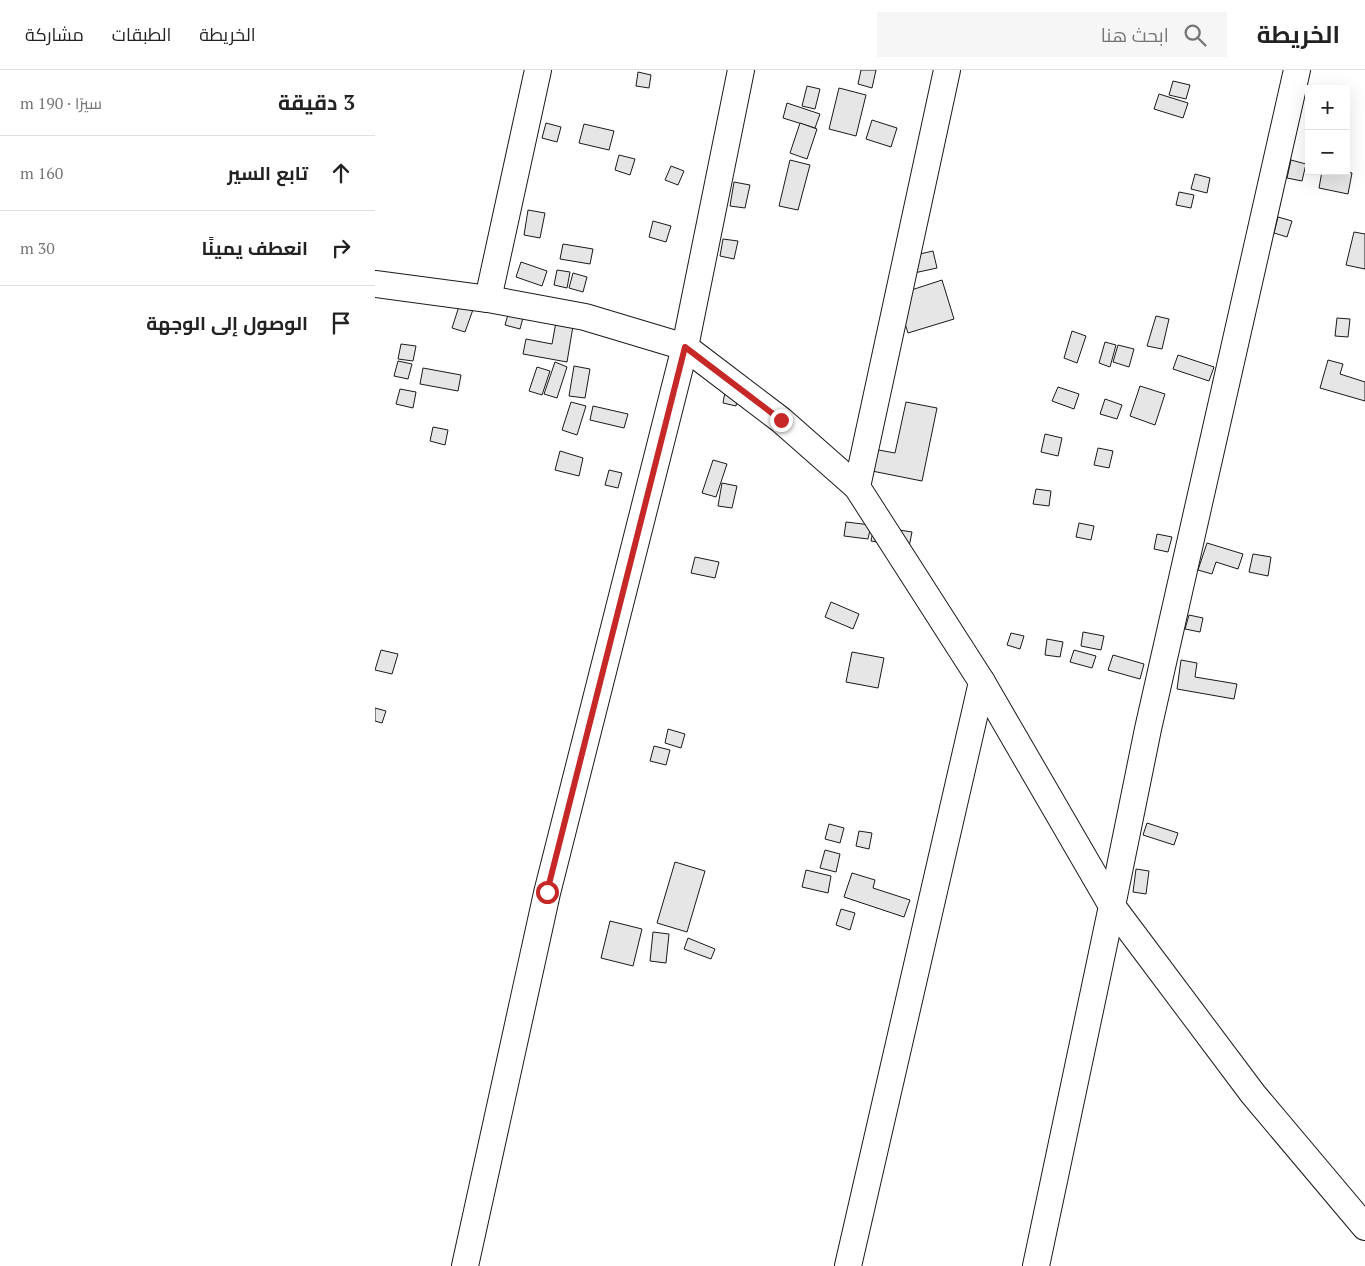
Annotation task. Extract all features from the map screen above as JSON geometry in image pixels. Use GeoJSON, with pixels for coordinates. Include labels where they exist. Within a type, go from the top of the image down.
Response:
{"type":"FeatureCollection","features":[{"type":"Feature","properties":{"kind":"street"},"geometry":{"type":"LineString","coordinates":[[488,299],[537,70]]}},
{"type":"Feature","properties":{"kind":"street"},"geometry":{"type":"LineString","coordinates":[[465,1266],[547,892],[685,347],[741,70]]}},
{"type":"Feature","properties":{"kind":"street"},"geometry":{"type":"LineString","coordinates":[[857,487],[947,70]]}},
{"type":"Feature","properties":{"kind":"street"},"geometry":{"type":"LineString","coordinates":[[1036,1266],[1148,729],[1297,70]]}},
{"type":"Feature","properties":{"kind":"street"},"geometry":{"type":"LineString","coordinates":[[375,284],[488,299],[585,317],[685,347],[781,420],[857,487],[982,682],[1112,906],[1253,1094],[1365,1227]]}},
{"type":"Feature","properties":{"kind":"street"},"geometry":{"type":"LineString","coordinates":[[848,1266],[982,682]]}},
{"type":"Feature","properties":{"kind":"building"},"geometry":{"type":"Polygon","coordinates":[[[861,70],[876,70],[872,88],[858,84],[861,70]]]}},
{"type":"Feature","properties":{"kind":"building"},"geometry":{"type":"Polygon","coordinates":[[[638,72],[651,75],[649,88],[636,86],[638,72]]]}},
{"type":"Feature","properties":{"kind":"building"},"geometry":{"type":"Polygon","coordinates":[[[1173,81],[1190,85],[1186,99],[1169,95],[1173,81]]]}},
{"type":"Feature","properties":{"kind":"building"},"geometry":{"type":"Polygon","coordinates":[[[807,86],[820,89],[815,109],[802,106],[807,86]]]}},
{"type":"Feature","properties":{"kind":"building"},"geometry":{"type":"Polygon","coordinates":[[[839,88],[866,95],[856,136],[829,129],[839,88]]]}},
{"type":"Feature","properties":{"kind":"building"},"geometry":{"type":"Polygon","coordinates":[[[1159,94],[1188,103],[1183,118],[1154,109],[1159,94]]]}},
{"type":"Feature","properties":{"kind":"building"},"geometry":{"type":"Polygon","coordinates":[[[787,103],[820,114],[815,128],[783,118],[787,103]]]}},
{"type":"Feature","properties":{"kind":"building"},"geometry":{"type":"Polygon","coordinates":[[[872,120],[897,128],[891,147],[866,139],[872,120]]]}},
{"type":"Feature","properties":{"kind":"building"},"geometry":{"type":"Polygon","coordinates":[[[546,123],[561,127],[557,142],[542,138],[546,123]]]}},
{"type":"Feature","properties":{"kind":"building"},"geometry":{"type":"Polygon","coordinates":[[[800,123],[817,129],[807,159],[790,153],[800,123]]]}},
{"type":"Feature","properties":{"kind":"building"},"geometry":{"type":"Polygon","coordinates":[[[584,124],[614,131],[609,150],[579,143],[584,124]]]}},
{"type":"Feature","properties":{"kind":"building"},"geometry":{"type":"Polygon","coordinates":[[[619,155],[635,159],[630,175],[615,170],[619,155]]]}},
{"type":"Feature","properties":{"kind":"building"},"geometry":{"type":"Polygon","coordinates":[[[790,160],[810,165],[798,210],[779,206],[790,160]]]}},
{"type":"Feature","properties":{"kind":"building"},"geometry":{"type":"Polygon","coordinates":[[[1291,160],[1305,164],[1302,181],[1287,178],[1291,160]]]}},
{"type":"Feature","properties":{"kind":"building"},"geometry":{"type":"Polygon","coordinates":[[[671,166],[684,171],[678,185],[665,180],[671,166]]]}},
{"type":"Feature","properties":{"kind":"building"},"geometry":{"type":"Polygon","coordinates":[[[1350,173],[1352,173],[1348,194],[1319,188],[1321,175],[1350,175],[1350,173]]]}},
{"type":"Feature","properties":{"kind":"building"},"geometry":{"type":"Polygon","coordinates":[[[1195,174],[1210,178],[1207,193],[1191,189],[1195,174]]]}},
{"type":"Feature","properties":{"kind":"building"},"geometry":{"type":"Polygon","coordinates":[[[734,182],[750,185],[745,208],[730,206],[734,182]]]}},
{"type":"Feature","properties":{"kind":"building"},"geometry":{"type":"Polygon","coordinates":[[[1179,192],[1194,195],[1191,208],[1176,205],[1179,192]]]}},
{"type":"Feature","properties":{"kind":"building"},"geometry":{"type":"Polygon","coordinates":[[[528,210],[545,213],[540,238],[524,235],[528,210]]]}},
{"type":"Feature","properties":{"kind":"building"},"geometry":{"type":"Polygon","coordinates":[[[1278,217],[1292,221],[1287,237],[1274,233],[1278,217]]]}},
{"type":"Feature","properties":{"kind":"building"},"geometry":{"type":"Polygon","coordinates":[[[653,221],[671,226],[666,242],[649,237],[653,221]]]}},
{"type":"Feature","properties":{"kind":"building"},"geometry":{"type":"Polygon","coordinates":[[[1354,232],[1365,234],[1365,269],[1346,265],[1354,232]]]}},
{"type":"Feature","properties":{"kind":"building"},"geometry":{"type":"Polygon","coordinates":[[[723,239],[738,241],[734,259],[720,256],[723,239]]]}},
{"type":"Feature","properties":{"kind":"building"},"geometry":{"type":"Polygon","coordinates":[[[563,244],[593,249],[590,264],[560,259],[563,244]]]}},
{"type":"Feature","properties":{"kind":"building"},"geometry":{"type":"Polygon","coordinates":[[[933,251],[937,268],[914,273],[911,256],[933,251]]]}},
{"type":"Feature","properties":{"kind":"building"},"geometry":{"type":"Polygon","coordinates":[[[521,262],[547,271],[542,286],[516,277],[521,262]]]}},
{"type":"Feature","properties":{"kind":"building"},"geometry":{"type":"Polygon","coordinates":[[[557,270],[570,272],[567,288],[554,285],[557,270]]]}},
{"type":"Feature","properties":{"kind":"building"},"geometry":{"type":"Polygon","coordinates":[[[573,273],[587,277],[583,292],[569,288],[573,273]]]}},
{"type":"Feature","properties":{"kind":"building"},"geometry":{"type":"Polygon","coordinates":[[[942,280],[954,319],[908,333],[896,295],[942,280]]]}},
{"type":"Feature","properties":{"kind":"building"},"geometry":{"type":"Polygon","coordinates":[[[461,300],[475,304],[465,332],[452,328],[461,300]]]}},
{"type":"Feature","properties":{"kind":"building"},"geometry":{"type":"Polygon","coordinates":[[[509,311],[524,314],[520,329],[505,325],[509,311]]]}},
{"type":"Feature","properties":{"kind":"building"},"geometry":{"type":"Polygon","coordinates":[[[1156,316],[1169,319],[1162,349],[1147,346],[1156,316]]]}},
{"type":"Feature","properties":{"kind":"building"},"geometry":{"type":"Polygon","coordinates":[[[1337,318],[1350,319],[1348,337],[1335,336],[1337,318]]]}},
{"type":"Feature","properties":{"kind":"building"},"geometry":{"type":"Polygon","coordinates":[[[556,322],[573,326],[567,362],[523,354],[526,339],[552,344],[556,322]]]}},
{"type":"Feature","properties":{"kind":"building"},"geometry":{"type":"Polygon","coordinates":[[[1072,331],[1086,336],[1077,363],[1064,358],[1072,331]]]}},
{"type":"Feature","properties":{"kind":"building"},"geometry":{"type":"Polygon","coordinates":[[[1105,342],[1116,345],[1110,367],[1099,363],[1105,342]]]}},
{"type":"Feature","properties":{"kind":"building"},"geometry":{"type":"Polygon","coordinates":[[[401,344],[416,346],[413,361],[398,359],[401,344]]]}},
{"type":"Feature","properties":{"kind":"building"},"geometry":{"type":"Polygon","coordinates":[[[1118,345],[1134,349],[1129,367],[1113,362],[1118,345]]]}},
{"type":"Feature","properties":{"kind":"building"},"geometry":{"type":"Polygon","coordinates":[[[1178,355],[1214,367],[1209,381],[1173,369],[1178,355]]]}},
{"type":"Feature","properties":{"kind":"building"},"geometry":{"type":"Polygon","coordinates":[[[1328,360],[1343,364],[1340,374],[1365,382],[1365,401],[1320,388],[1328,360]]]}},
{"type":"Feature","properties":{"kind":"building"},"geometry":{"type":"Polygon","coordinates":[[[398,361],[412,364],[408,379],[394,376],[398,361]]]}},
{"type":"Feature","properties":{"kind":"building"},"geometry":{"type":"Polygon","coordinates":[[[555,362],[567,367],[557,398],[544,394],[555,362]]]}},
{"type":"Feature","properties":{"kind":"building"},"geometry":{"type":"Polygon","coordinates":[[[574,366],[590,369],[585,398],[569,396],[574,366]]]}},
{"type":"Feature","properties":{"kind":"building"},"geometry":{"type":"Polygon","coordinates":[[[537,367],[550,371],[542,395],[529,391],[537,367]]]}},
{"type":"Feature","properties":{"kind":"building"},"geometry":{"type":"Polygon","coordinates":[[[423,368],[461,375],[458,391],[420,384],[423,368]]]}},
{"type":"Feature","properties":{"kind":"building"},"geometry":{"type":"Polygon","coordinates":[[[726,386],[739,389],[736,406],[723,403],[726,386]]]}},
{"type":"Feature","properties":{"kind":"building"},"geometry":{"type":"Polygon","coordinates":[[[1140,386],[1165,394],[1155,425],[1130,416],[1140,386]]]}},
{"type":"Feature","properties":{"kind":"building"},"geometry":{"type":"Polygon","coordinates":[[[1058,387],[1079,394],[1074,409],[1052,401],[1058,387]]]}},
{"type":"Feature","properties":{"kind":"building"},"geometry":{"type":"Polygon","coordinates":[[[400,389],[416,392],[413,408],[396,404],[400,389]]]}},
{"type":"Feature","properties":{"kind":"building"},"geometry":{"type":"Polygon","coordinates":[[[1105,399],[1122,405],[1117,419],[1100,414],[1105,399]]]}},
{"type":"Feature","properties":{"kind":"building"},"geometry":{"type":"Polygon","coordinates":[[[571,402],[586,406],[577,435],[562,430],[571,402]]]}},
{"type":"Feature","properties":{"kind":"building"},"geometry":{"type":"Polygon","coordinates":[[[906,402],[937,408],[922,481],[857,468],[862,447],[895,453],[906,402]]]}},
{"type":"Feature","properties":{"kind":"building"},"geometry":{"type":"Polygon","coordinates":[[[593,406],[628,414],[624,428],[590,420],[593,406]]]}},
{"type":"Feature","properties":{"kind":"building"},"geometry":{"type":"Polygon","coordinates":[[[433,427],[448,430],[445,445],[430,441],[433,427]]]}},
{"type":"Feature","properties":{"kind":"building"},"geometry":{"type":"Polygon","coordinates":[[[1045,434],[1062,438],[1058,456],[1041,452],[1045,434]]]}},
{"type":"Feature","properties":{"kind":"building"},"geometry":{"type":"Polygon","coordinates":[[[1098,448],[1113,451],[1109,468],[1094,465],[1098,448]]]}},
{"type":"Feature","properties":{"kind":"building"},"geometry":{"type":"Polygon","coordinates":[[[560,451],[583,458],[579,476],[555,470],[560,451]]]}},
{"type":"Feature","properties":{"kind":"building"},"geometry":{"type":"Polygon","coordinates":[[[713,460],[727,464],[716,497],[702,493],[713,460]]]}},
{"type":"Feature","properties":{"kind":"building"},"geometry":{"type":"Polygon","coordinates":[[[609,470],[622,473],[618,488],[605,485],[609,470]]]}},
{"type":"Feature","properties":{"kind":"building"},"geometry":{"type":"Polygon","coordinates":[[[722,483],[737,486],[732,508],[718,506],[722,483]]]}},
{"type":"Feature","properties":{"kind":"building"},"geometry":{"type":"Polygon","coordinates":[[[1036,489],[1051,491],[1049,506],[1033,504],[1036,489]]]}},
{"type":"Feature","properties":{"kind":"building"},"geometry":{"type":"Polygon","coordinates":[[[846,522],[871,525],[868,539],[844,536],[846,522]]]}},
{"type":"Feature","properties":{"kind":"building"},"geometry":{"type":"Polygon","coordinates":[[[1079,523],[1094,526],[1091,540],[1076,537],[1079,523]]]}},
{"type":"Feature","properties":{"kind":"building"},"geometry":{"type":"Polygon","coordinates":[[[874,526],[912,532],[909,547],[871,541],[874,526]]]}},
{"type":"Feature","properties":{"kind":"building"},"geometry":{"type":"Polygon","coordinates":[[[1157,534],[1172,537],[1168,552],[1154,549],[1157,534]]]}},
{"type":"Feature","properties":{"kind":"building"},"geometry":{"type":"Polygon","coordinates":[[[1207,543],[1243,554],[1238,569],[1216,562],[1212,574],[1198,570],[1207,543]]]}},
{"type":"Feature","properties":{"kind":"building"},"geometry":{"type":"Polygon","coordinates":[[[1253,554],[1271,557],[1268,576],[1249,572],[1253,554]]]}},
{"type":"Feature","properties":{"kind":"building"},"geometry":{"type":"Polygon","coordinates":[[[695,557],[719,562],[715,578],[691,573],[695,557]]]}},
{"type":"Feature","properties":{"kind":"building"},"geometry":{"type":"Polygon","coordinates":[[[831,602],[859,614],[853,629],[825,617],[831,602]]]}},
{"type":"Feature","properties":{"kind":"building"},"geometry":{"type":"Polygon","coordinates":[[[1189,615],[1203,618],[1200,632],[1185,629],[1189,615]]]}},
{"type":"Feature","properties":{"kind":"building"},"geometry":{"type":"Polygon","coordinates":[[[1083,632],[1104,636],[1101,650],[1081,646],[1083,632]]]}},
{"type":"Feature","properties":{"kind":"building"},"geometry":{"type":"Polygon","coordinates":[[[1011,633],[1024,636],[1020,649],[1007,645],[1011,633]]]}},
{"type":"Feature","properties":{"kind":"building"},"geometry":{"type":"Polygon","coordinates":[[[1047,639],[1063,642],[1060,657],[1045,655],[1047,639]]]}},
{"type":"Feature","properties":{"kind":"building"},"geometry":{"type":"Polygon","coordinates":[[[381,650],[398,654],[392,674],[375,670],[381,650]]]}},
{"type":"Feature","properties":{"kind":"building"},"geometry":{"type":"Polygon","coordinates":[[[1074,650],[1096,656],[1092,668],[1070,662],[1074,650]]]}},
{"type":"Feature","properties":{"kind":"building"},"geometry":{"type":"Polygon","coordinates":[[[852,652],[884,658],[878,688],[846,682],[852,652]]]}},
{"type":"Feature","properties":{"kind":"building"},"geometry":{"type":"Polygon","coordinates":[[[1113,655],[1144,664],[1140,679],[1108,670],[1113,655]]]}},
{"type":"Feature","properties":{"kind":"building"},"geometry":{"type":"Polygon","coordinates":[[[1181,660],[1197,663],[1195,677],[1237,684],[1234,699],[1177,689],[1181,660]]]}},
{"type":"Feature","properties":{"kind":"building"},"geometry":{"type":"Polygon","coordinates":[[[375,708],[386,711],[382,723],[375,721],[375,708]]]}},
{"type":"Feature","properties":{"kind":"building"},"geometry":{"type":"Polygon","coordinates":[[[668,729],[685,734],[681,748],[665,743],[668,729]]]}},
{"type":"Feature","properties":{"kind":"building"},"geometry":{"type":"Polygon","coordinates":[[[654,746],[670,750],[666,765],[650,761],[654,746]]]}},
{"type":"Feature","properties":{"kind":"building"},"geometry":{"type":"Polygon","coordinates":[[[1147,823],[1178,833],[1174,845],[1143,835],[1147,823]]]}},
{"type":"Feature","properties":{"kind":"building"},"geometry":{"type":"Polygon","coordinates":[[[829,824],[844,828],[840,843],[825,839],[829,824]]]}},
{"type":"Feature","properties":{"kind":"building"},"geometry":{"type":"Polygon","coordinates":[[[859,831],[872,833],[869,849],[856,846],[859,831]]]}},
{"type":"Feature","properties":{"kind":"building"},"geometry":{"type":"Polygon","coordinates":[[[825,850],[840,854],[836,872],[820,868],[825,850]]]}},
{"type":"Feature","properties":{"kind":"building"},"geometry":{"type":"Polygon","coordinates":[[[675,862],[705,871],[687,932],[657,923],[675,862]]]}},
{"type":"Feature","properties":{"kind":"building"},"geometry":{"type":"Polygon","coordinates":[[[1136,869],[1149,871],[1146,894],[1133,892],[1136,869]]]}},
{"type":"Feature","properties":{"kind":"building"},"geometry":{"type":"Polygon","coordinates":[[[806,870],[831,876],[828,893],[802,887],[806,870]]]}},
{"type":"Feature","properties":{"kind":"building"},"geometry":{"type":"Polygon","coordinates":[[[852,873],[875,880],[873,888],[910,900],[904,917],[844,897],[852,873]]]}},
{"type":"Feature","properties":{"kind":"building"},"geometry":{"type":"Polygon","coordinates":[[[841,909],[855,913],[850,930],[836,925],[841,909]]]}},
{"type":"Feature","properties":{"kind":"building"},"geometry":{"type":"Polygon","coordinates":[[[610,921],[642,929],[633,966],[601,958],[610,921]]]}},
{"type":"Feature","properties":{"kind":"building"},"geometry":{"type":"Polygon","coordinates":[[[653,932],[669,934],[666,963],[650,961],[653,932]]]}},
{"type":"Feature","properties":{"kind":"building"},"geometry":{"type":"Polygon","coordinates":[[[688,938],[715,949],[711,959],[684,949],[688,938]]]}},
{"type":"Feature","properties":{"kind":"route"},"geometry":{"type":"LineString","coordinates":[[547,892],[685,347],[781,420]]}}]}
